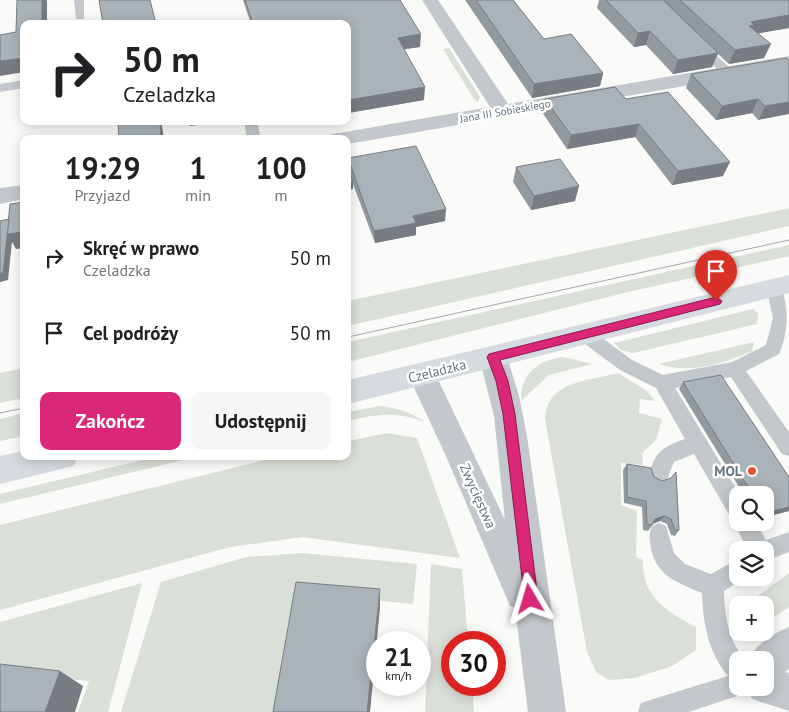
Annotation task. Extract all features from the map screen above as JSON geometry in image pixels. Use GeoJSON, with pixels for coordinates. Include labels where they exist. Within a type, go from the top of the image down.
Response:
{"type":"FeatureCollection","features":[{"type":"Feature","properties":{"kind":"main road","name":"Czeladzka"},"geometry":{"type":"LineString","coordinates":[[351,391],[781,286]]}},
{"type":"Feature","properties":{"kind":"main road"},"geometry":{"type":"LineString","coordinates":[[0,470],[45,460]]}},
{"type":"Feature","properties":{"kind":"street"},"geometry":{"type":"LineString","coordinates":[[430,0],[503,111]]}},
{"type":"Feature","properties":{"kind":"street","name":"Jana III Sobieskiego"},"geometry":{"type":"LineString","coordinates":[[351,137],[789,62]]}},
{"type":"Feature","properties":{"kind":"street"},"geometry":{"type":"LineString","coordinates":[[0,196],[20,193]]}},
{"type":"Feature","properties":{"kind":"street","name":"Zwycięstwa"},"geometry":{"type":"LineString","coordinates":[[493,357],[502,381],[509,414],[546,712]]}},
{"type":"Feature","properties":{"kind":"street","name":"Zwycięstwa"},"geometry":{"type":"LineString","coordinates":[[422,375],[449,428],[474,489],[533,617]]}},
{"type":"Feature","properties":{"kind":"street"},"geometry":{"type":"LineString","coordinates":[[774,658],[789,646]]}},
{"type":"Feature","properties":{"kind":"street"},"geometry":{"type":"LineString","coordinates":[[774,688],[789,692]]}},
{"type":"Feature","properties":{"kind":"lane"},"geometry":{"type":"LineString","coordinates":[[79,0],[80,17]]}},
{"type":"Feature","properties":{"kind":"lane"},"geometry":{"type":"LineString","coordinates":[[692,39],[727,72]]}},
{"type":"Feature","properties":{"kind":"lane"},"geometry":{"type":"LineString","coordinates":[[0,88],[20,85]]}},
{"type":"Feature","properties":{"kind":"lane"},"geometry":{"type":"LineString","coordinates":[[662,383],[734,369],[773,349],[782,327],[781,286]]}},
{"type":"Feature","properties":{"kind":"lane"},"geometry":{"type":"LineString","coordinates":[[583,333],[626,365],[662,383],[729,496]]}},
{"type":"Feature","properties":{"kind":"lane"},"geometry":{"type":"LineString","coordinates":[[734,369],[789,448]]}},
{"type":"Feature","properties":{"kind":"lane"},"geometry":{"type":"LineString","coordinates":[[660,476],[660,464],[666,455],[698,444]]}},
{"type":"Feature","properties":{"kind":"lane"},"geometry":{"type":"LineString","coordinates":[[658,533],[664,559],[678,572],[713,586]]}},
{"type":"Feature","properties":{"kind":"lane"},"geometry":{"type":"LineString","coordinates":[[774,548],[789,542]]}},
{"type":"Feature","properties":{"kind":"lane"},"geometry":{"type":"LineString","coordinates":[[713,586],[729,575]]}},
{"type":"Feature","properties":{"kind":"lane"},"geometry":{"type":"LineString","coordinates":[[713,586],[714,623],[723,650],[729,658]]}},
{"type":"Feature","properties":{"kind":"lane"},"geometry":{"type":"LineString","coordinates":[[650,712],[729,688]]}},
{"type":"Feature","properties":{"kind":"shaded area"},"geometry":{"type":"Polygon","coordinates":[[[449,48],[480,97],[478,102],[474,99],[443,49],[449,48]]]}},
{"type":"Feature","properties":{"kind":"shaded area"},"geometry":{"type":"Polygon","coordinates":[[[789,208],[789,226],[351,325],[351,300],[789,208]]]}},
{"type":"Feature","properties":{"kind":"shaded area"},"geometry":{"type":"Polygon","coordinates":[[[789,245],[789,256],[624,293],[351,361],[351,341],[789,245]]]}},
{"type":"Feature","properties":{"kind":"shaded area"},"geometry":{"type":"Polygon","coordinates":[[[753,309],[758,313],[757,324],[633,353],[621,350],[614,343],[753,309]]]}},
{"type":"Feature","properties":{"kind":"shaded area"},"geometry":{"type":"Polygon","coordinates":[[[754,342],[752,351],[719,363],[694,368],[670,367],[659,364],[754,342]]]}},
{"type":"Feature","properties":{"kind":"shaded area"},"geometry":{"type":"Polygon","coordinates":[[[563,357],[593,364],[549,375],[521,401],[524,383],[532,370],[545,362],[563,357]]]}},
{"type":"Feature","properties":{"kind":"shaded area"},"geometry":{"type":"Polygon","coordinates":[[[20,369],[20,399],[0,403],[0,373],[20,369]]]}},
{"type":"Feature","properties":{"kind":"shaded area"},"geometry":{"type":"Polygon","coordinates":[[[618,373],[647,391],[655,401],[640,399],[639,413],[662,419],[656,440],[642,453],[643,465],[621,463],[621,505],[637,511],[636,557],[643,560],[646,584],[651,593],[666,609],[696,627],[696,650],[672,666],[635,678],[609,680],[597,673],[587,652],[545,419],[547,406],[561,390],[582,381],[618,373]]]}},
{"type":"Feature","properties":{"kind":"shaded area"},"geometry":{"type":"Polygon","coordinates":[[[380,406],[403,411],[425,422],[396,415],[351,420],[351,411],[380,406]]]}},
{"type":"Feature","properties":{"kind":"shaded area"},"geometry":{"type":"Polygon","coordinates":[[[20,414],[20,437],[0,441],[0,419],[20,414]]]}},
{"type":"Feature","properties":{"kind":"shaded area"},"geometry":{"type":"Polygon","coordinates":[[[387,433],[417,438],[460,558],[302,537],[230,547],[0,610],[0,525],[265,460],[351,460],[351,440],[387,433]]]}},
{"type":"Feature","properties":{"kind":"shaded area"},"geometry":{"type":"Polygon","coordinates":[[[142,460],[183,460],[0,504],[0,494],[142,460]]]}},
{"type":"Feature","properties":{"kind":"shaded area"},"geometry":{"type":"Polygon","coordinates":[[[302,553],[417,564],[413,604],[298,593],[279,712],[121,712],[161,582],[246,557],[302,553]]]}},
{"type":"Feature","properties":{"kind":"shaded area"},"geometry":{"type":"Polygon","coordinates":[[[431,564],[462,569],[467,631],[441,631],[441,696],[473,696],[474,712],[425,712],[426,696],[431,696],[431,631],[428,631],[431,564]]]}},
{"type":"Feature","properties":{"kind":"shaded area"},"geometry":{"type":"Polygon","coordinates":[[[789,573],[789,607],[774,617],[774,596],[758,596],[789,573]]]}},
{"type":"Feature","properties":{"kind":"shaded area"},"geometry":{"type":"Polygon","coordinates":[[[142,583],[108,712],[78,712],[89,681],[0,673],[0,622],[142,583]]]}},
{"type":"Feature","properties":{"kind":"building"},"geometry":{"type":"Polygon","coordinates":[[[17,0],[42,0],[42,20],[20,20],[20,58],[0,61],[0,35],[16,32],[17,0]]]}},
{"type":"Feature","properties":{"kind":"building"},"geometry":{"type":"Polygon","coordinates":[[[99,0],[150,0],[155,20],[102,20],[99,0]]]}},
{"type":"Feature","properties":{"kind":"building"},"geometry":{"type":"Polygon","coordinates":[[[245,0],[400,0],[421,34],[398,38],[425,87],[351,99],[351,20],[252,20],[245,0]]]}},
{"type":"Feature","properties":{"kind":"building"},"geometry":{"type":"Polygon","coordinates":[[[476,0],[513,0],[544,39],[571,34],[603,73],[534,84],[476,0]]]}},
{"type":"Feature","properties":{"kind":"building"},"geometry":{"type":"Polygon","coordinates":[[[606,0],[663,0],[718,53],[678,60],[650,31],[638,33],[606,0]]]}},
{"type":"Feature","properties":{"kind":"building"},"geometry":{"type":"Polygon","coordinates":[[[680,0],[789,0],[789,15],[751,22],[754,25],[749,26],[771,44],[735,50],[680,0]]]}},
{"type":"Feature","properties":{"kind":"building"},"geometry":{"type":"Polygon","coordinates":[[[786,58],[789,61],[789,102],[765,106],[758,99],[722,106],[691,74],[786,58]]]}},
{"type":"Feature","properties":{"kind":"building"},"geometry":{"type":"Polygon","coordinates":[[[615,87],[626,99],[668,92],[730,162],[678,171],[639,124],[571,135],[545,99],[615,87]]]}},
{"type":"Feature","properties":{"kind":"building"},"geometry":{"type":"Polygon","coordinates":[[[118,125],[160,125],[161,135],[119,135],[118,125]]]}},
{"type":"Feature","properties":{"kind":"building"},"geometry":{"type":"Polygon","coordinates":[[[416,146],[446,209],[413,216],[416,223],[374,231],[351,166],[351,157],[416,146]]]}},
{"type":"Feature","properties":{"kind":"building"},"geometry":{"type":"Polygon","coordinates":[[[560,159],[579,186],[534,196],[516,167],[560,159]]]}},
{"type":"Feature","properties":{"kind":"building"},"geometry":{"type":"Polygon","coordinates":[[[20,203],[20,232],[7,234],[10,204],[20,203]]]}},
{"type":"Feature","properties":{"kind":"building"},"geometry":{"type":"Polygon","coordinates":[[[9,219],[3,273],[0,273],[0,221],[9,219]]]}},
{"type":"Feature","properties":{"kind":"building"},"geometry":{"type":"Polygon","coordinates":[[[721,375],[789,477],[789,507],[774,511],[774,486],[747,486],[683,382],[721,375]]]}},
{"type":"Feature","properties":{"kind":"building"},"geometry":{"type":"Polygon","coordinates":[[[627,464],[651,468],[654,477],[662,481],[671,478],[676,472],[679,530],[675,530],[671,519],[664,516],[655,519],[652,525],[647,524],[646,501],[627,497],[627,464]]]}},
{"type":"Feature","properties":{"kind":"building"},"geometry":{"type":"Polygon","coordinates":[[[296,582],[380,589],[376,631],[366,631],[366,696],[369,696],[367,712],[273,712],[296,582]]]}},
{"type":"Feature","properties":{"kind":"building"},"geometry":{"type":"Polygon","coordinates":[[[0,664],[60,671],[45,712],[0,712],[0,664]]]}},
{"type":"Feature","properties":{"kind":"tram line"},"geometry":{"type":"LineString","coordinates":[[351,336],[789,240]]}},
{"type":"Feature","properties":{"kind":"tram line"},"geometry":{"type":"LineString","coordinates":[[0,413],[20,409]]}},
{"type":"Feature","properties":{"kind":"place","name":"MOL"},"geometry":{"type":"Point","coordinates":[752,471]}},
{"type":"Feature","properties":{"kind":"route"},"geometry":{"type":"LineString","coordinates":[[530,599],[509,414],[502,381],[493,357],[716,301]]}}]}
